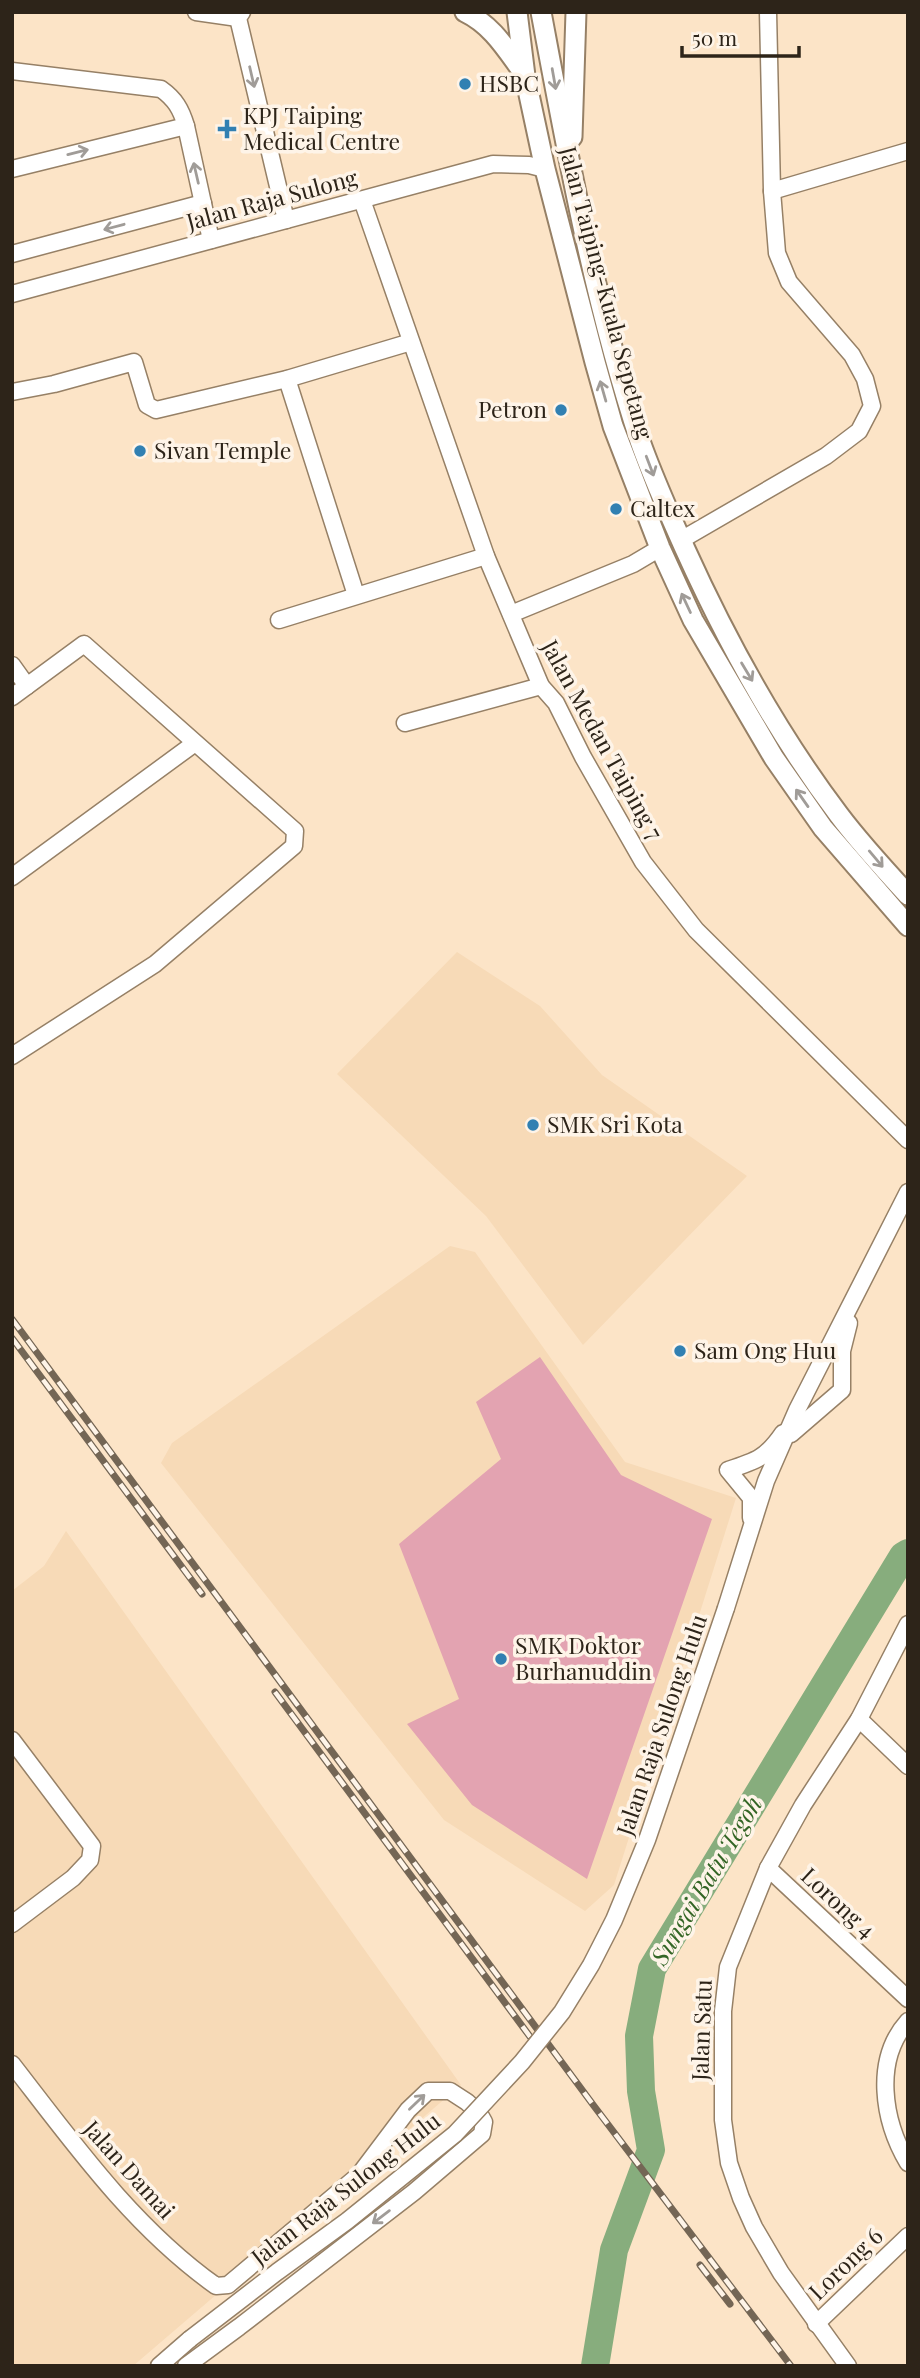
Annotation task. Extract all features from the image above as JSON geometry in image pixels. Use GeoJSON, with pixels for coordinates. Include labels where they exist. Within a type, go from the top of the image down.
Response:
{"type":"FeatureCollection","features":[{"type":"Feature","properties":{"kind":"main road"},"geometry":{"type":"LineString","coordinates":[[465,12],[478,19],[497,36],[525,76]]}},
{"type":"Feature","properties":{"kind":"main road","name":"Jalan Taiping-Kuala Sepetang"},"geometry":{"type":"LineString","coordinates":[[516,12],[525,76],[545,169],[610,415],[660,548],[693,620],[774,758],[823,828],[908,926]]}},
{"type":"Feature","properties":{"kind":"main road","name":"Jalan Taiping-Kuala Sepetang"},"geometry":{"type":"LineString","coordinates":[[541,12],[575,195],[614,352],[640,441],[681,540],[738,657],[788,740],[839,816],[908,895]]}},
{"type":"Feature","properties":{"kind":"main road"},"geometry":{"type":"LineString","coordinates":[[575,195],[572,138],[576,12]]}},
{"type":"Feature","properties":{"kind":"street"},"geometry":{"type":"LineString","coordinates":[[196,12],[239,14],[286,220]]}},
{"type":"Feature","properties":{"kind":"street"},"geometry":{"type":"LineString","coordinates":[[681,540],[827,456],[859,430],[873,406],[865,379],[852,355],[789,282],[777,253],[772,191],[768,12]]}},
{"type":"Feature","properties":{"kind":"street"},"geometry":{"type":"LineString","coordinates":[[12,71],[161,89],[172,97],[181,109],[186,126],[211,240]]}},
{"type":"Feature","properties":{"kind":"street"},"geometry":{"type":"LineString","coordinates":[[12,169],[186,126]]}},
{"type":"Feature","properties":{"kind":"street"},"geometry":{"type":"LineString","coordinates":[[772,191],[908,151]]}},
{"type":"Feature","properties":{"kind":"street","name":"Jalan Raja Sulong"},"geometry":{"type":"LineString","coordinates":[[12,294],[493,164],[529,164],[545,169]]}},
{"type":"Feature","properties":{"kind":"street","name":"Jalan Medan Taiping 7"},"geometry":{"type":"LineString","coordinates":[[362,200],[486,556],[541,686],[556,703],[583,757],[643,862],[696,930],[908,1140]]}},
{"type":"Feature","properties":{"kind":"street"},"geometry":{"type":"LineString","coordinates":[[12,254],[203,202]]}},
{"type":"Feature","properties":{"kind":"street"},"geometry":{"type":"LineString","coordinates":[[12,392],[54,384],[134,362],[147,405],[156,410],[287,379],[411,342]]}},
{"type":"Feature","properties":{"kind":"street"},"geometry":{"type":"LineString","coordinates":[[287,379],[356,595]]}},
{"type":"Feature","properties":{"kind":"street"},"geometry":{"type":"LineString","coordinates":[[511,614],[633,564],[660,548]]}},
{"type":"Feature","properties":{"kind":"street"},"geometry":{"type":"LineString","coordinates":[[279,620],[486,556]]}},
{"type":"Feature","properties":{"kind":"street"},"geometry":{"type":"LineString","coordinates":[[12,697],[84,644],[295,831],[294,846],[155,964],[12,1056]]}},
{"type":"Feature","properties":{"kind":"street"},"geometry":{"type":"LineString","coordinates":[[12,665],[27,686]]}},
{"type":"Feature","properties":{"kind":"street"},"geometry":{"type":"LineString","coordinates":[[405,723],[541,686]]}},
{"type":"Feature","properties":{"kind":"street"},"geometry":{"type":"LineString","coordinates":[[12,877],[195,743]]}},
{"type":"Feature","properties":{"kind":"street"},"geometry":{"type":"LineString","coordinates":[[751,1530],[751,1498],[728,1470],[758,1460],[776,1443],[797,1410],[855,1301],[908,1192]]}},
{"type":"Feature","properties":{"kind":"street"},"geometry":{"type":"LineString","coordinates":[[788,1437],[842,1390],[842,1351],[855,1301]]}},
{"type":"Feature","properties":{"kind":"street","name":"Jalan Raja Sulong Hulu"},"geometry":{"type":"LineString","coordinates":[[159,2366],[277,2272],[358,2213],[455,2134],[522,2062],[562,2012],[591,1965],[614,1920],[642,1852],[713,1650],[766,1482],[788,1437],[797,1410]]}},
{"type":"Feature","properties":{"kind":"street","name":"Jalan Satu"},"geometry":{"type":"LineString","coordinates":[[848,2366],[781,2273],[746,2208],[729,2163],[723,2120],[723,2011],[728,1967],[768,1868],[803,1805],[859,1719],[908,1624]]}},
{"type":"Feature","properties":{"kind":"street"},"geometry":{"type":"LineString","coordinates":[[859,1719],[908,1766]]}},
{"type":"Feature","properties":{"kind":"street"},"geometry":{"type":"LineString","coordinates":[[12,1740],[92,1846],[90,1860],[73,1878],[12,1924]]}},
{"type":"Feature","properties":{"kind":"street","name":"Lorong 4"},"geometry":{"type":"LineString","coordinates":[[768,1868],[908,1999]]}},
{"type":"Feature","properties":{"kind":"street"},"geometry":{"type":"LineString","coordinates":[[908,2021],[900,2029],[888,2057],[886,2082],[887,2109],[896,2142],[908,2163]]}},
{"type":"Feature","properties":{"kind":"street","name":"Jalan Damai"},"geometry":{"type":"LineString","coordinates":[[12,2064],[131,2213],[216,2286],[228,2285],[359,2175],[408,2110],[428,2091],[450,2091],[479,2113],[484,2122],[482,2134],[414,2192],[197,2362]]}},
{"type":"Feature","properties":{"kind":"street","name":"Lorong 6"},"geometry":{"type":"LineString","coordinates":[[816,2324],[908,2236]]}},
{"type":"Feature","properties":{"kind":"shaded area","name":"SMK Sri Kota"},"geometry":{"type":"Polygon","coordinates":[[[457,952],[540,1006],[602,1075],[747,1176],[583,1345],[486,1216],[337,1074],[457,952]]]}},
{"type":"Feature","properties":{"kind":"shaded area","name":"SMK Doktor Burhanuddin"},"geometry":{"type":"Polygon","coordinates":[[[450,1246],[475,1252],[625,1462],[736,1498],[614,1885],[585,1911],[444,1820],[161,1463],[172,1443],[450,1246]]]}},
{"type":"Feature","properties":{"kind":"shaded area"},"geometry":{"type":"Polygon","coordinates":[[[540,1357],[621,1475],[712,1519],[587,1879],[472,1805],[407,1724],[459,1699],[399,1544],[501,1459],[476,1402],[540,1357]]]}},
{"type":"Feature","properties":{"kind":"shaded area"},"geometry":{"type":"Polygon","coordinates":[[[66,1531],[461,2085],[133,2366],[12,2366],[12,1591],[44,1566],[66,1531]]]}},
{"type":"Feature","properties":{"kind":"waterway","name":"Sungai Batu Tegoh"},"geometry":{"type":"LineString","coordinates":[[595,2366],[614,2250],[651,2150],[641,2091],[639,2036],[652,1969],[903,1556],[908,1553]]}},
{"type":"Feature","properties":{"kind":"railway"},"geometry":{"type":"LineString","coordinates":[[12,1319],[594,2106],[791,2366]]}},
{"type":"Feature","properties":{"kind":"railway"},"geometry":{"type":"LineString","coordinates":[[12,1338],[202,1594]]}},
{"type":"Feature","properties":{"kind":"railway"},"geometry":{"type":"LineString","coordinates":[[275,1692],[531,2038]]}},
{"type":"Feature","properties":{"kind":"railway"},"geometry":{"type":"LineString","coordinates":[[700,2265],[730,2304]]}},
{"type":"Feature","properties":{"kind":"place","name":"HSBC"},"geometry":{"type":"Point","coordinates":[465,84]}},
{"type":"Feature","properties":{"kind":"place","name":"KPJ Taiping Medical Centre"},"geometry":{"type":"Point","coordinates":[227,129]}},
{"type":"Feature","properties":{"kind":"place","name":"Petron"},"geometry":{"type":"Point","coordinates":[561,410]}},
{"type":"Feature","properties":{"kind":"place","name":"Sivan Temple"},"geometry":{"type":"Point","coordinates":[140,451]}},
{"type":"Feature","properties":{"kind":"place","name":"Caltex"},"geometry":{"type":"Point","coordinates":[616,509]}},
{"type":"Feature","properties":{"kind":"place","name":"SMK Sri Kota"},"geometry":{"type":"Point","coordinates":[533,1125]}},
{"type":"Feature","properties":{"kind":"place","name":"Sam Ong Huu"},"geometry":{"type":"Point","coordinates":[680,1351]}},
{"type":"Feature","properties":{"kind":"place","name":"SMK Doktor Burhanuddin"},"geometry":{"type":"Point","coordinates":[501,1659]}}]}
